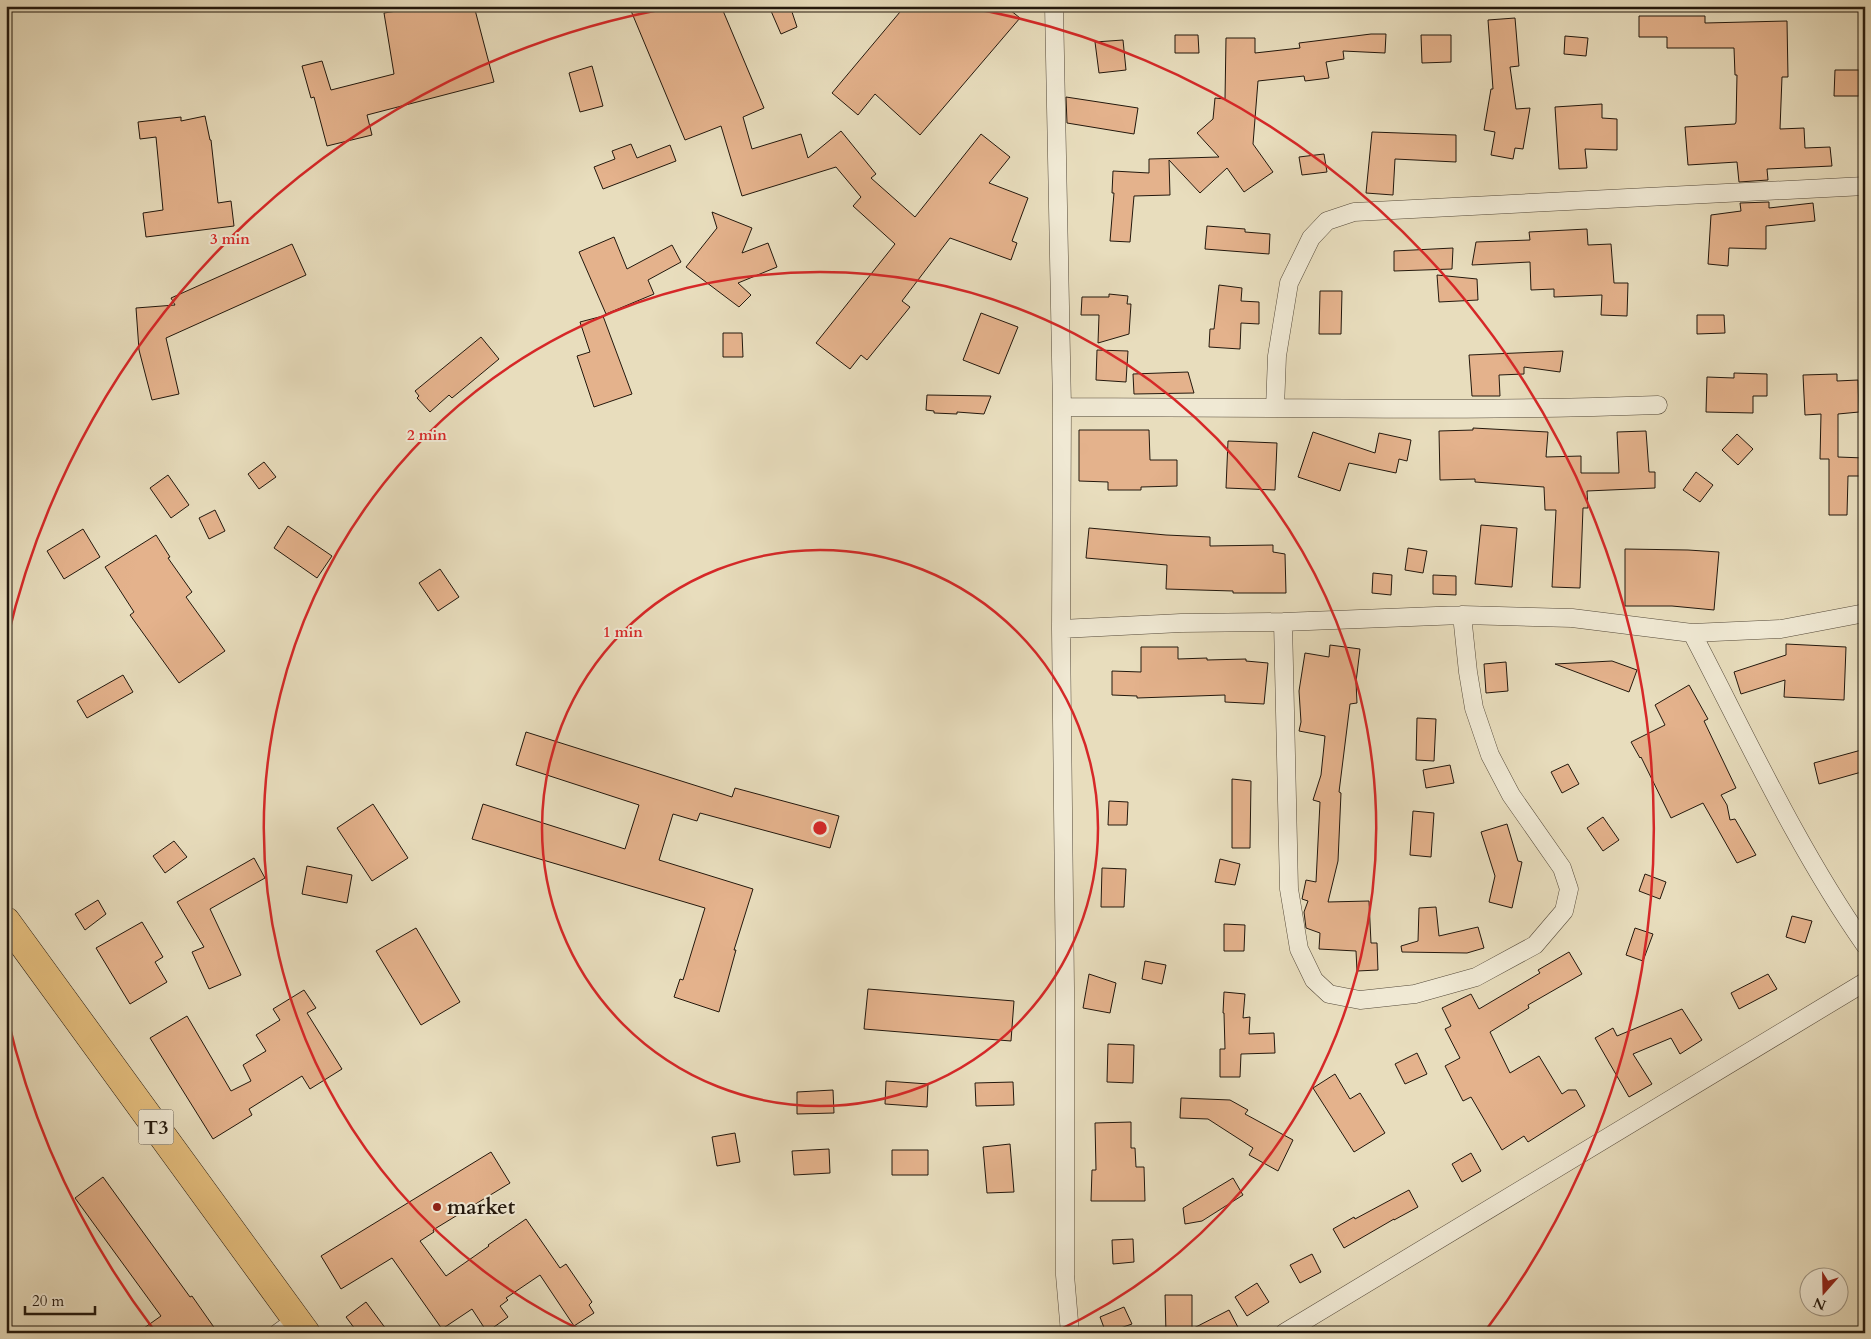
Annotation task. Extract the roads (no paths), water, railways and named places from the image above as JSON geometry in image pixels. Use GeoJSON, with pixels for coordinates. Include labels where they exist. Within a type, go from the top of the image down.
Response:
{"type":"FeatureCollection","features":[{"type":"Feature","properties":{"kind":"highway","name":"T3"},"geometry":{"type":"LineString","coordinates":[[6,921],[293,1329]]}},
{"type":"Feature","properties":{"kind":"street"},"geometry":{"type":"LineString","coordinates":[[1054,6],[1062,406],[1061,628],[1065,1275],[1070,1333]]}},
{"type":"Feature","properties":{"kind":"street"},"geometry":{"type":"LineString","coordinates":[[1275,408],[1277,356],[1289,283],[1311,238],[1327,221],[1354,212],[1865,186]]}},
{"type":"Feature","properties":{"kind":"street"},"geometry":{"type":"LineString","coordinates":[[1062,406],[1148,409],[1275,408],[1364,410],[1577,409],[1658,405]]}},
{"type":"Feature","properties":{"kind":"street"},"geometry":{"type":"LineString","coordinates":[[1061,628],[1180,623],[1283,622],[1462,614],[1572,618],[1692,633],[1781,630],[1865,614]]}},
{"type":"Feature","properties":{"kind":"street"},"geometry":{"type":"LineString","coordinates":[[1283,622],[1289,889],[1299,949],[1314,980],[1330,994],[1360,1000],[1415,994],[1476,977],[1535,945],[1564,911],[1569,889],[1562,868],[1511,795],[1490,755],[1474,708],[1462,614]]}},
{"type":"Feature","properties":{"kind":"street"},"geometry":{"type":"LineString","coordinates":[[1692,633],[1802,843],[1838,906],[1865,945]]}},
{"type":"Feature","properties":{"kind":"street"},"geometry":{"type":"LineString","coordinates":[[1284,1333],[1865,982]]}},
{"type":"Feature","properties":{"kind":"place","name":"market"},"geometry":{"type":"Point","coordinates":[437,1207]}}]}
